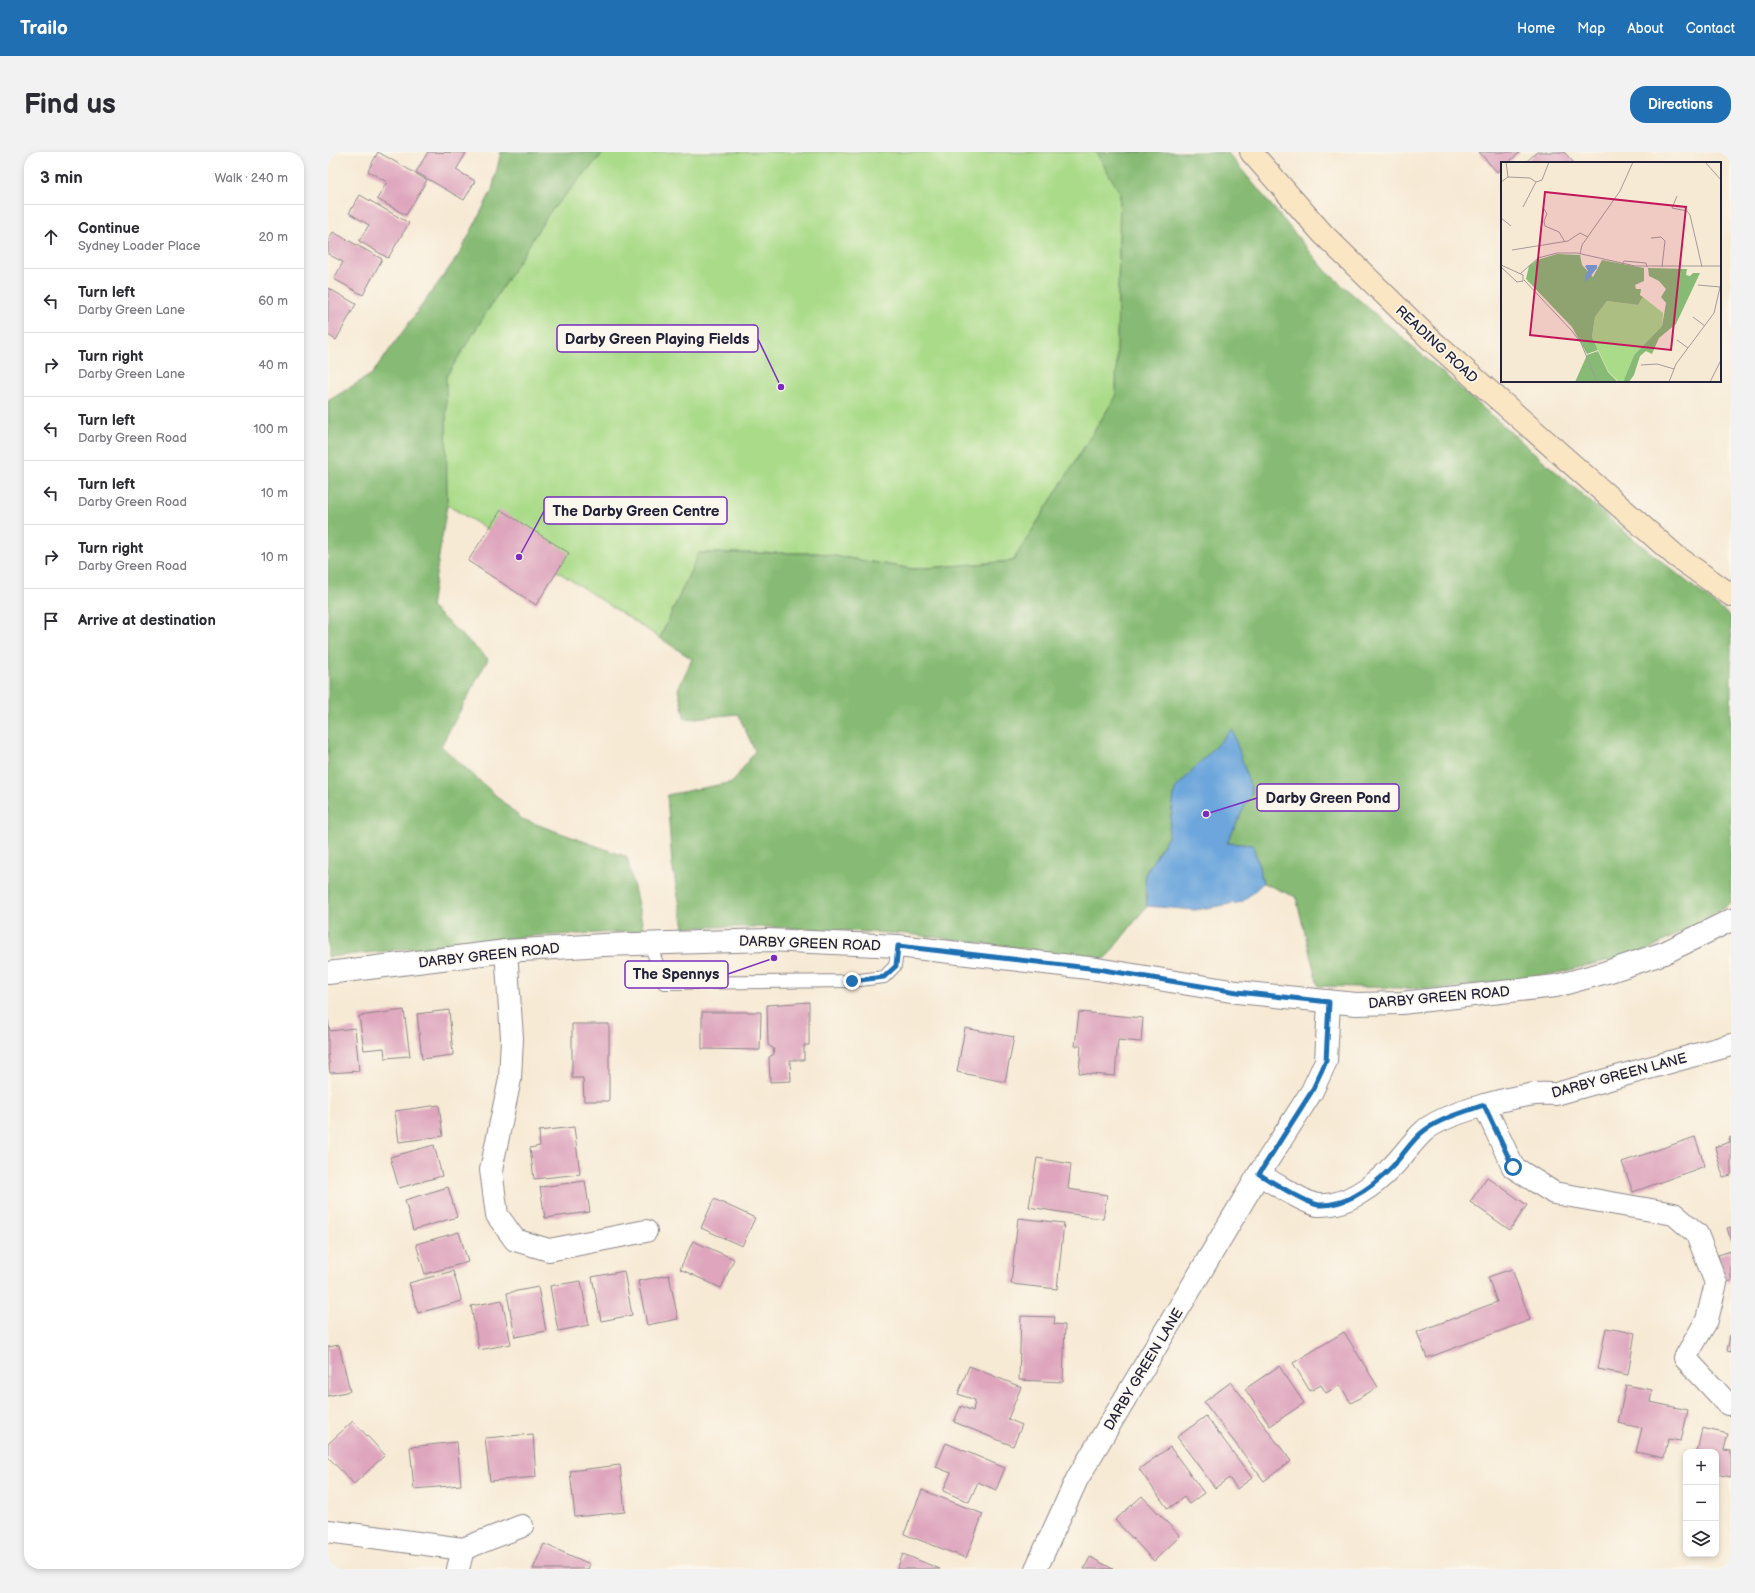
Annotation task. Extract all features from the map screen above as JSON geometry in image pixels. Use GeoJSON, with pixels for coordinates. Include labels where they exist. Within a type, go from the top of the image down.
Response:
{"type":"FeatureCollection","features":[{"type":"Feature","properties":{"kind":"main road","name":"READING ROAD"},"geometry":{"type":"LineString","coordinates":[[1251,152],[1322,234],[1429,338],[1676,556],[1731,595]]}},
{"type":"Feature","properties":{"kind":"street","name":"DARBY GREEN ROAD"},"geometry":{"type":"LineString","coordinates":[[328,974],[506,951],[768,940],[898,946],[1098,969],[1237,992],[1356,1004],[1401,1003],[1556,986],[1607,972],[1664,953],[1698,938],[1731,920]]}},
{"type":"Feature","properties":{"kind":"street"},"geometry":{"type":"LineString","coordinates":[[506,951],[512,1038],[510,1079],[491,1170],[497,1215],[515,1240],[549,1250],[646,1231]]}},
{"type":"Feature","properties":{"kind":"street","name":"DARBY GREEN LANE"},"geometry":{"type":"LineString","coordinates":[[1036,1569],[1077,1479],[1259,1174],[1312,1091],[1326,1061],[1329,1002]]}},
{"type":"Feature","properties":{"kind":"street","name":"DARBY GREEN LANE"},"geometry":{"type":"LineString","coordinates":[[1259,1174],[1280,1187],[1318,1205],[1344,1201],[1367,1189],[1391,1168],[1424,1130],[1452,1116],[1484,1105],[1530,1094],[1556,1094],[1731,1044]]}},
{"type":"Feature","properties":{"kind":"street"},"geometry":{"type":"LineString","coordinates":[[1484,1105],[1513,1167],[1554,1193],[1674,1214],[1697,1234],[1716,1283],[1708,1320],[1685,1358],[1728,1404]]}},
{"type":"Feature","properties":{"kind":"street"},"geometry":{"type":"LineString","coordinates":[[328,1531],[461,1559],[522,1526]]}},
{"type":"Feature","properties":{"kind":"lane","name":"DARBY GREEN ROAD"},"geometry":{"type":"LineString","coordinates":[[650,944],[664,983],[852,981],[884,977],[896,966],[898,946]]}},
{"type":"Feature","properties":{"kind":"green space"},"geometry":{"type":"Polygon","coordinates":[[[501,152],[604,152],[549,213],[446,377],[447,505],[431,607],[488,659],[441,746],[522,819],[627,857],[644,931],[533,936],[328,957],[328,401],[372,374],[460,253],[492,190],[501,152]]]}},
{"type":"Feature","properties":{"kind":"green space"},"geometry":{"type":"Polygon","coordinates":[[[604,152],[1096,152],[1120,192],[1116,396],[1013,561],[913,569],[818,553],[699,553],[660,638],[557,571],[447,505],[445,377],[549,213],[604,152]]]}},
{"type":"Feature","properties":{"kind":"green space"},"geometry":{"type":"Polygon","coordinates":[[[1096,152],[1227,152],[1326,271],[1625,532],[1731,617],[1731,904],[1648,950],[1554,974],[1442,989],[1318,986],[1296,897],[1263,883],[1253,845],[1227,843],[1252,791],[1175,789],[1168,837],[1145,874],[1147,906],[1105,959],[908,934],[768,927],[684,927],[672,864],[667,795],[733,782],[755,751],[738,714],[685,719],[678,689],[692,659],[660,638],[699,553],[818,553],[913,569],[1013,561],[1116,396],[1120,193],[1096,152]]]}},
{"type":"Feature","properties":{"kind":"water"},"geometry":{"type":"Polygon","coordinates":[[[1232,729],[1252,791],[1227,843],[1253,845],[1263,883],[1242,902],[1195,910],[1147,906],[1145,874],[1168,837],[1175,789],[1232,729]]]}},
{"type":"Feature","properties":{"kind":"building"},"geometry":{"type":"Polygon","coordinates":[[[378,152],[427,180],[406,215],[377,199],[387,182],[368,171],[378,152]]]}},
{"type":"Feature","properties":{"kind":"building"},"geometry":{"type":"Polygon","coordinates":[[[428,152],[466,153],[456,170],[475,181],[464,200],[416,172],[428,152]]]}},
{"type":"Feature","properties":{"kind":"building"},"geometry":{"type":"Polygon","coordinates":[[[1479,152],[1520,152],[1509,162],[1501,162],[1501,169],[1497,172],[1479,152]]]}},
{"type":"Feature","properties":{"kind":"building"},"geometry":{"type":"Polygon","coordinates":[[[1537,152],[1564,152],[1573,162],[1526,162],[1537,152]]]}},
{"type":"Feature","properties":{"kind":"building"},"geometry":{"type":"Polygon","coordinates":[[[360,195],[409,223],[388,258],[359,241],[369,225],[349,213],[360,195]]]}},
{"type":"Feature","properties":{"kind":"building"},"geometry":{"type":"Polygon","coordinates":[[[333,232],[382,259],[363,295],[334,279],[343,262],[328,254],[328,242],[333,232]]]}},
{"type":"Feature","properties":{"kind":"building"},"geometry":{"type":"Polygon","coordinates":[[[328,288],[356,304],[336,340],[328,335],[328,288]]]}},
{"type":"Feature","properties":{"kind":"building"},"geometry":{"type":"Polygon","coordinates":[[[501,510],[569,553],[536,605],[468,561],[501,510]]]}},
{"type":"Feature","properties":{"kind":"building"},"geometry":{"type":"Polygon","coordinates":[[[809,1002],[809,1045],[804,1045],[804,1060],[790,1060],[791,1081],[770,1082],[769,1057],[774,1054],[773,1048],[768,1045],[767,1005],[809,1002]]]}},
{"type":"Feature","properties":{"kind":"building"},"geometry":{"type":"Polygon","coordinates":[[[404,1010],[410,1056],[385,1058],[384,1048],[364,1050],[359,1016],[404,1010]]]}},
{"type":"Feature","properties":{"kind":"building"},"geometry":{"type":"Polygon","coordinates":[[[449,1010],[453,1055],[422,1059],[417,1014],[449,1010]]]}},
{"type":"Feature","properties":{"kind":"building"},"geometry":{"type":"Polygon","coordinates":[[[702,1012],[761,1012],[760,1050],[702,1049],[702,1012]]]}},
{"type":"Feature","properties":{"kind":"building"},"geometry":{"type":"Polygon","coordinates":[[[1079,1012],[1143,1018],[1141,1042],[1118,1040],[1115,1076],[1079,1073],[1081,1046],[1075,1046],[1079,1012]]]}},
{"type":"Feature","properties":{"kind":"building"},"geometry":{"type":"Polygon","coordinates":[[[328,1020],[330,1031],[355,1028],[359,1071],[330,1073],[328,1052],[328,1020]]]}},
{"type":"Feature","properties":{"kind":"building"},"geometry":{"type":"Polygon","coordinates":[[[572,1024],[609,1024],[609,1101],[584,1101],[583,1078],[572,1078],[572,1024]]]}},
{"type":"Feature","properties":{"kind":"building"},"geometry":{"type":"Polygon","coordinates":[[[965,1028],[1014,1037],[1005,1082],[957,1072],[965,1028]]]}},
{"type":"Feature","properties":{"kind":"building"},"geometry":{"type":"Polygon","coordinates":[[[439,1105],[443,1136],[399,1142],[395,1111],[439,1105]]]}},
{"type":"Feature","properties":{"kind":"building"},"geometry":{"type":"Polygon","coordinates":[[[574,1127],[580,1174],[534,1179],[530,1148],[540,1146],[539,1131],[574,1127]]]}},
{"type":"Feature","properties":{"kind":"building"},"geometry":{"type":"Polygon","coordinates":[[[1695,1137],[1705,1166],[1633,1192],[1622,1162],[1695,1137]]]}},
{"type":"Feature","properties":{"kind":"building"},"geometry":{"type":"Polygon","coordinates":[[[1731,1137],[1731,1175],[1723,1177],[1715,1147],[1730,1142],[1729,1138],[1731,1137]]]}},
{"type":"Feature","properties":{"kind":"building"},"geometry":{"type":"Polygon","coordinates":[[[434,1145],[442,1176],[399,1188],[390,1157],[434,1145]]]}},
{"type":"Feature","properties":{"kind":"building"},"geometry":{"type":"Polygon","coordinates":[[[1037,1158],[1071,1164],[1068,1189],[1107,1195],[1103,1219],[1029,1207],[1037,1158]]]}},
{"type":"Feature","properties":{"kind":"building"},"geometry":{"type":"Polygon","coordinates":[[[1487,1177],[1527,1205],[1510,1230],[1470,1202],[1487,1177]]]}},
{"type":"Feature","properties":{"kind":"building"},"geometry":{"type":"Polygon","coordinates":[[[585,1181],[590,1212],[545,1218],[540,1187],[585,1181]]]}},
{"type":"Feature","properties":{"kind":"building"},"geometry":{"type":"Polygon","coordinates":[[[448,1187],[457,1217],[413,1230],[405,1200],[448,1187]]]}},
{"type":"Feature","properties":{"kind":"building"},"geometry":{"type":"Polygon","coordinates":[[[714,1199],[755,1218],[742,1246],[701,1228],[714,1199]]]}},
{"type":"Feature","properties":{"kind":"building"},"geometry":{"type":"Polygon","coordinates":[[[1018,1218],[1064,1223],[1057,1289],[1011,1284],[1018,1218]]]}},
{"type":"Feature","properties":{"kind":"building"},"geometry":{"type":"Polygon","coordinates":[[[1731,1227],[1731,1241],[1727,1228],[1731,1227]]]}},
{"type":"Feature","properties":{"kind":"building"},"geometry":{"type":"Polygon","coordinates":[[[459,1232],[468,1262],[425,1274],[416,1244],[459,1232]]]}},
{"type":"Feature","properties":{"kind":"building"},"geometry":{"type":"Polygon","coordinates":[[[693,1241],[734,1259],[721,1288],[680,1269],[693,1241]]]}},
{"type":"Feature","properties":{"kind":"building"},"geometry":{"type":"Polygon","coordinates":[[[1731,1251],[1731,1281],[1726,1282],[1718,1255],[1731,1251]]]}},
{"type":"Feature","properties":{"kind":"building"},"geometry":{"type":"Polygon","coordinates":[[[1512,1269],[1530,1320],[1427,1358],[1417,1332],[1497,1302],[1488,1277],[1512,1269]]]}},
{"type":"Feature","properties":{"kind":"building"},"geometry":{"type":"Polygon","coordinates":[[[453,1271],[462,1301],[418,1313],[409,1283],[453,1271]]]}},
{"type":"Feature","properties":{"kind":"building"},"geometry":{"type":"Polygon","coordinates":[[[624,1271],[632,1315],[601,1321],[592,1277],[624,1271]]]}},
{"type":"Feature","properties":{"kind":"building"},"geometry":{"type":"Polygon","coordinates":[[[669,1275],[678,1319],[647,1325],[638,1281],[669,1275]]]}},
{"type":"Feature","properties":{"kind":"building"},"geometry":{"type":"Polygon","coordinates":[[[581,1281],[589,1325],[558,1331],[550,1286],[581,1281]]]}},
{"type":"Feature","properties":{"kind":"building"},"geometry":{"type":"Polygon","coordinates":[[[538,1287],[546,1331],[515,1337],[507,1293],[538,1287]]]}},
{"type":"Feature","properties":{"kind":"building"},"geometry":{"type":"Polygon","coordinates":[[[502,1300],[511,1344],[479,1350],[471,1306],[502,1300]]]}},
{"type":"Feature","properties":{"kind":"building"},"geometry":{"type":"Polygon","coordinates":[[[1021,1316],[1055,1317],[1054,1324],[1065,1325],[1063,1382],[1019,1380],[1021,1316]]]}},
{"type":"Feature","properties":{"kind":"building"},"geometry":{"type":"Polygon","coordinates":[[[1606,1328],[1635,1333],[1628,1375],[1598,1369],[1606,1328]]]}},
{"type":"Feature","properties":{"kind":"building"},"geometry":{"type":"Polygon","coordinates":[[[1344,1332],[1378,1387],[1351,1403],[1340,1385],[1326,1393],[1321,1385],[1310,1391],[1293,1363],[1344,1332]]]}},
{"type":"Feature","properties":{"kind":"building"},"geometry":{"type":"Polygon","coordinates":[[[1731,1335],[1731,1352],[1727,1351],[1731,1335]]]}},
{"type":"Feature","properties":{"kind":"building"},"geometry":{"type":"Polygon","coordinates":[[[339,1345],[350,1391],[328,1396],[328,1347],[339,1345]]]}},
{"type":"Feature","properties":{"kind":"building"},"geometry":{"type":"Polygon","coordinates":[[[969,1366],[1021,1387],[1008,1419],[1022,1425],[1013,1446],[954,1422],[961,1406],[973,1411],[975,1400],[958,1394],[969,1366]]]}},
{"type":"Feature","properties":{"kind":"building"},"geometry":{"type":"Polygon","coordinates":[[[1279,1366],[1304,1403],[1270,1426],[1245,1389],[1279,1366]]]}},
{"type":"Feature","properties":{"kind":"building"},"geometry":{"type":"Polygon","coordinates":[[[1231,1382],[1291,1461],[1264,1481],[1204,1402],[1231,1382]]]}},
{"type":"Feature","properties":{"kind":"building"},"geometry":{"type":"Polygon","coordinates":[[[1626,1385],[1652,1390],[1650,1402],[1688,1410],[1681,1441],[1668,1439],[1664,1458],[1636,1452],[1642,1428],[1618,1423],[1626,1385]]]}},
{"type":"Feature","properties":{"kind":"building"},"geometry":{"type":"Polygon","coordinates":[[[1206,1416],[1252,1478],[1237,1489],[1229,1478],[1215,1488],[1177,1437],[1206,1416]]]}},
{"type":"Feature","properties":{"kind":"building"},"geometry":{"type":"Polygon","coordinates":[[[353,1421],[385,1455],[354,1484],[328,1457],[328,1444],[353,1421]]]}},
{"type":"Feature","properties":{"kind":"building"},"geometry":{"type":"Polygon","coordinates":[[[1702,1428],[1728,1434],[1724,1450],[1731,1451],[1731,1477],[1719,1475],[1719,1449],[1698,1449],[1702,1428]]]}},
{"type":"Feature","properties":{"kind":"building"},"geometry":{"type":"Polygon","coordinates":[[[533,1434],[536,1477],[490,1481],[485,1438],[533,1434]]]}},
{"type":"Feature","properties":{"kind":"building"},"geometry":{"type":"Polygon","coordinates":[[[457,1442],[461,1485],[414,1489],[410,1447],[457,1442]]]}},
{"type":"Feature","properties":{"kind":"building"},"geometry":{"type":"Polygon","coordinates":[[[946,1443],[1005,1468],[996,1490],[978,1482],[969,1502],[943,1491],[951,1473],[936,1467],[946,1443]]]}},
{"type":"Feature","properties":{"kind":"building"},"geometry":{"type":"Polygon","coordinates":[[[1170,1447],[1204,1493],[1189,1504],[1184,1497],[1168,1509],[1139,1469],[1170,1447]]]}},
{"type":"Feature","properties":{"kind":"building"},"geometry":{"type":"Polygon","coordinates":[[[620,1465],[625,1512],[575,1517],[570,1471],[620,1465]]]}},
{"type":"Feature","properties":{"kind":"building"},"geometry":{"type":"Polygon","coordinates":[[[922,1490],[983,1514],[966,1558],[904,1534],[922,1490]]]}},
{"type":"Feature","properties":{"kind":"building"},"geometry":{"type":"Polygon","coordinates":[[[1142,1496],[1180,1536],[1154,1561],[1115,1520],[1142,1496]]]}},
{"type":"Feature","properties":{"kind":"building"},"geometry":{"type":"Polygon","coordinates":[[[544,1544],[590,1564],[588,1569],[533,1569],[544,1544]]]}},
{"type":"Feature","properties":{"kind":"building"},"geometry":{"type":"Polygon","coordinates":[[[903,1554],[940,1569],[897,1569],[903,1554]]]}},
{"type":"Feature","properties":{"kind":"building"},"geometry":{"type":"Polygon","coordinates":[[[1090,1557],[1113,1569],[1084,1569],[1090,1557]]]}},
{"type":"Feature","properties":{"kind":"place","name":"Darby Green Playing Fields"},"geometry":{"type":"Point","coordinates":[781,387]}},
{"type":"Feature","properties":{"kind":"place","name":"The Darby Green Centre"},"geometry":{"type":"Point","coordinates":[519,557]}},
{"type":"Feature","properties":{"kind":"place","name":"Darby Green Pond"},"geometry":{"type":"Point","coordinates":[1206,814]}},
{"type":"Feature","properties":{"kind":"place","name":"The Spennys"},"geometry":{"type":"Point","coordinates":[774,958]}},
{"type":"Feature","properties":{"kind":"route"},"geometry":{"type":"LineString","coordinates":[[852,981],[884,977],[896,966],[898,946],[1098,969],[1237,992],[1329,1002],[1326,1061],[1312,1091],[1259,1174],[1280,1187],[1318,1205],[1344,1201],[1367,1189],[1391,1168],[1424,1130],[1452,1116],[1484,1105],[1513,1167]]}}]}
